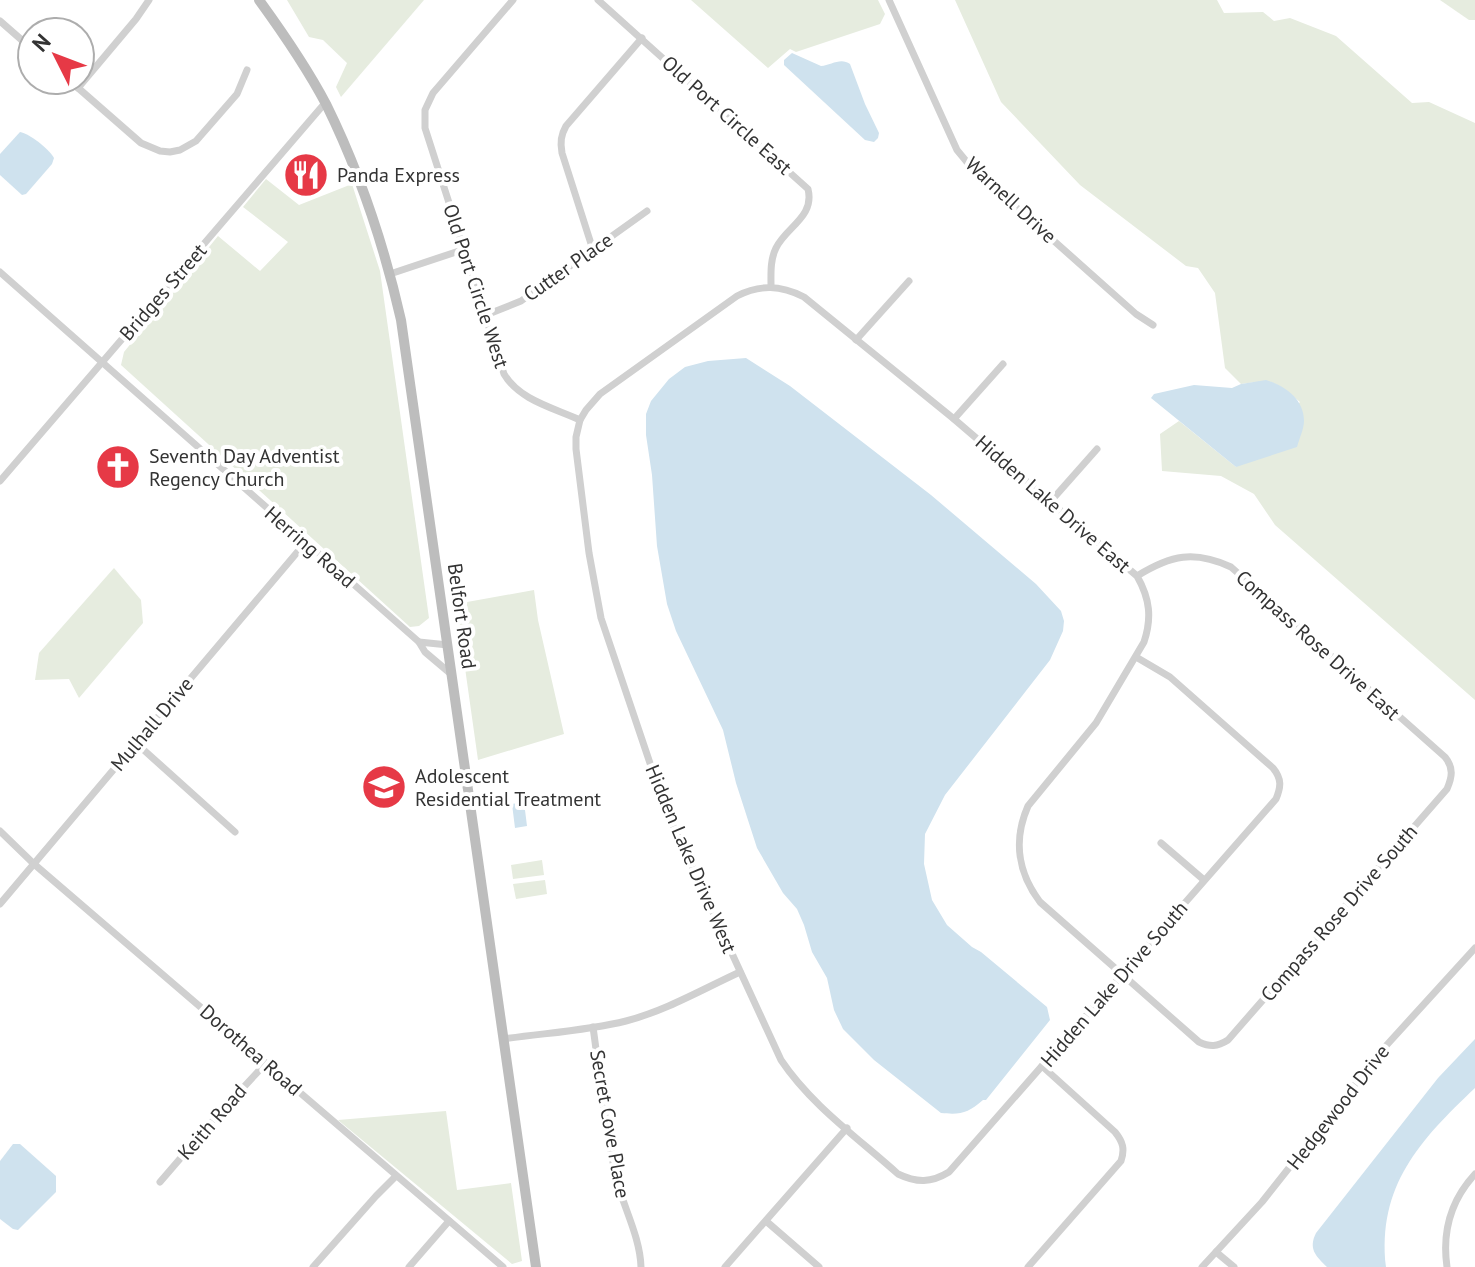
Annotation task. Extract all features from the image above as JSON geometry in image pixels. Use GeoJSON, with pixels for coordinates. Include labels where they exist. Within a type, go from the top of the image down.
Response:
{"type":"FeatureCollection","features":[{"type":"Feature","properties":{"kind":"street","name":"Belfort Road"},"geometry":{"type":"LineString","coordinates":[[259,0],[325,103],[371,212],[390,274],[403,335],[536,1267]]}},
{"type":"Feature","properties":{"kind":"street","name":"Old Port Circle West"},"geometry":{"type":"LineString","coordinates":[[513,0],[433,93],[425,110],[425,128],[504,374],[524,395],[580,420]]}},
{"type":"Feature","properties":{"kind":"street","name":"Old Port Circle East"},"geometry":{"type":"LineString","coordinates":[[598,0],[808,189],[810,205],[775,251],[771,286]]}},
{"type":"Feature","properties":{"kind":"street","name":"Warnell Drive"},"geometry":{"type":"LineString","coordinates":[[889,0],[957,150],[971,167],[1112,293],[1153,325]]}},
{"type":"Feature","properties":{"kind":"street"},"geometry":{"type":"LineString","coordinates":[[96,65],[147,1]]}},
{"type":"Feature","properties":{"kind":"street"},"geometry":{"type":"LineString","coordinates":[[0,21],[16,35]]}},
{"type":"Feature","properties":{"kind":"street"},"geometry":{"type":"LineString","coordinates":[[593,250],[562,153],[562,134],[642,38]]}},
{"type":"Feature","properties":{"kind":"street"},"geometry":{"type":"LineString","coordinates":[[87,96],[141,143],[170,156],[196,141],[237,94],[247,70]]}},
{"type":"Feature","properties":{"kind":"street","name":"Bridges Street"},"geometry":{"type":"LineString","coordinates":[[0,481],[325,103]]}},
{"type":"Feature","properties":{"kind":"street","name":"Cutter Place"},"geometry":{"type":"LineString","coordinates":[[486,315],[521,301],[647,211]]}},
{"type":"Feature","properties":{"kind":"street"},"geometry":{"type":"LineString","coordinates":[[390,274],[465,249]]}},
{"type":"Feature","properties":{"kind":"street","name":"Herring Road"},"geometry":{"type":"LineString","coordinates":[[0,272],[419,642],[425,652],[452,676]]}},
{"type":"Feature","properties":{"kind":"street"},"geometry":{"type":"LineString","coordinates":[[856,340],[909,281]]}},
{"type":"Feature","properties":{"kind":"street"},"geometry":{"type":"LineString","coordinates":[[580,420],[600,394],[737,296],[771,286]]}},
{"type":"Feature","properties":{"kind":"street","name":"Hidden Lake Drive East"},"geometry":{"type":"LineString","coordinates":[[771,286],[804,297],[954,419],[1137,576],[1147,597],[1150,618],[1144,642],[1096,723],[1028,806],[1019,833],[1020,865],[1040,902],[1199,1042]]}},
{"type":"Feature","properties":{"kind":"street"},"geometry":{"type":"LineString","coordinates":[[954,419],[1003,364]]}},
{"type":"Feature","properties":{"kind":"street","name":"Hidden Lake Drive West"},"geometry":{"type":"LineString","coordinates":[[580,420],[576,449],[601,618],[671,821],[781,1060],[806,1092],[898,1174],[922,1182]]}},
{"type":"Feature","properties":{"kind":"street"},"geometry":{"type":"LineString","coordinates":[[1051,501],[1097,449]]}},
{"type":"Feature","properties":{"kind":"street","name":"Mulhall Drive"},"geometry":{"type":"LineString","coordinates":[[0,904],[305,543]]}},
{"type":"Feature","properties":{"kind":"street","name":"Compass Rose Drive East"},"geometry":{"type":"LineString","coordinates":[[1137,576],[1165,561],[1186,556],[1210,559],[1231,567],[1445,757]]}},
{"type":"Feature","properties":{"kind":"street"},"geometry":{"type":"LineString","coordinates":[[419,642],[448,645]]}},
{"type":"Feature","properties":{"kind":"street","name":"Hidden Lake Drive South"},"geometry":{"type":"LineString","coordinates":[[922,1182],[949,1172],[1276,799],[1280,790],[1281,781],[1273,768],[1170,677],[1136,657]]}},
{"type":"Feature","properties":{"kind":"street"},"geometry":{"type":"LineString","coordinates":[[136,743],[235,832]]}},
{"type":"Feature","properties":{"kind":"street","name":"Compass Rose Drive South"},"geometry":{"type":"LineString","coordinates":[[1199,1042],[1214,1046],[1228,1040],[1447,789],[1452,772],[1451,764],[1445,757]]}},
{"type":"Feature","properties":{"kind":"street","name":"Dorothea Road"},"geometry":{"type":"LineString","coordinates":[[0,831],[34,864],[503,1267]]}},
{"type":"Feature","properties":{"kind":"street"},"geometry":{"type":"LineString","coordinates":[[1161,843],[1204,880]]}},
{"type":"Feature","properties":{"kind":"street","name":"Hedgewood Drive"},"geometry":{"type":"LineString","coordinates":[[1202,1267],[1274,1187],[1384,1048],[1475,948]]}},
{"type":"Feature","properties":{"kind":"street"},"geometry":{"type":"LineString","coordinates":[[503,1039],[593,1027],[643,1015],[740,972]]}},
{"type":"Feature","properties":{"kind":"street","name":"Secret Cove Place"},"geometry":{"type":"LineString","coordinates":[[593,1027],[611,1152],[622,1199],[641,1250],[641,1267]]}},
{"type":"Feature","properties":{"kind":"street","name":"Keith Road"},"geometry":{"type":"LineString","coordinates":[[160,1182],[266,1063]]}},
{"type":"Feature","properties":{"kind":"street"},"geometry":{"type":"LineString","coordinates":[[1028,1267],[1121,1161],[1124,1146],[1115,1132],[1042,1066]]}},
{"type":"Feature","properties":{"kind":"street"},"geometry":{"type":"LineString","coordinates":[[725,1267],[847,1128]]}},
{"type":"Feature","properties":{"kind":"street"},"geometry":{"type":"LineString","coordinates":[[1447,1267],[1446,1245],[1451,1213],[1463,1188],[1475,1174]]}},
{"type":"Feature","properties":{"kind":"street"},"geometry":{"type":"LineString","coordinates":[[313,1267],[396,1176]]}},
{"type":"Feature","properties":{"kind":"street"},"geometry":{"type":"LineString","coordinates":[[409,1267],[449,1221]]}},
{"type":"Feature","properties":{"kind":"street"},"geometry":{"type":"LineString","coordinates":[[766,1221],[819,1267]]}},
{"type":"Feature","properties":{"kind":"street"},"geometry":{"type":"LineString","coordinates":[[1216,1252],[1234,1267]]}},
{"type":"Feature","properties":{"kind":"shaded area"},"geometry":{"type":"Polygon","coordinates":[[[287,0],[424,0],[341,97],[336,87],[347,63],[323,40],[309,37],[287,0]]]}},
{"type":"Feature","properties":{"kind":"shaded area"},"geometry":{"type":"Polygon","coordinates":[[[691,0],[878,0],[885,14],[880,24],[796,52],[790,49],[768,68],[691,0]]]}},
{"type":"Feature","properties":{"kind":"shaded area"},"geometry":{"type":"Polygon","coordinates":[[[955,0],[1217,0],[1224,13],[1263,12],[1274,21],[1290,18],[1336,36],[1412,103],[1429,102],[1475,123],[1475,700],[1275,525],[1254,494],[1221,476],[1162,471],[1160,434],[1179,421],[1236,467],[1300,402],[1274,383],[1241,384],[1225,368],[1215,293],[1198,268],[1186,266],[1080,185],[1001,102],[955,0]]]}},
{"type":"Feature","properties":{"kind":"shaded area"},"geometry":{"type":"Polygon","coordinates":[[[1440,0],[1475,0],[1475,20],[1469,20],[1440,0]]]}},
{"type":"Feature","properties":{"kind":"shaded area"},"geometry":{"type":"Polygon","coordinates":[[[266,179],[299,205],[352,184],[380,271],[429,618],[419,626],[410,627],[121,365],[124,352],[218,236],[260,271],[288,242],[243,207],[266,179]]]}},
{"type":"Feature","properties":{"kind":"shaded area"},"geometry":{"type":"Polygon","coordinates":[[[114,568],[141,600],[143,623],[79,698],[69,679],[35,680],[39,653],[114,568]]]}},
{"type":"Feature","properties":{"kind":"shaded area"},"geometry":{"type":"Polygon","coordinates":[[[534,590],[564,734],[478,760],[456,604],[534,590]]]}},
{"type":"Feature","properties":{"kind":"shaded area"},"geometry":{"type":"Polygon","coordinates":[[[542,860],[544,875],[513,879],[511,865],[542,860]]]}},
{"type":"Feature","properties":{"kind":"shaded area"},"geometry":{"type":"Polygon","coordinates":[[[545,880],[547,894],[516,899],[513,884],[545,880]]]}},
{"type":"Feature","properties":{"kind":"shaded area"},"geometry":{"type":"Polygon","coordinates":[[[446,1111],[457,1190],[511,1183],[522,1261],[512,1264],[338,1120],[446,1111]]]}},
{"type":"Feature","properties":{"kind":"water"},"geometry":{"type":"Polygon","coordinates":[[[792,53],[821,66],[840,61],[850,64],[879,133],[874,142],[865,140],[784,65],[784,60],[792,53]]]}},
{"type":"Feature","properties":{"kind":"water"},"geometry":{"type":"Polygon","coordinates":[[[20,132],[38,142],[54,158],[52,164],[22,195],[0,175],[0,154],[20,132]]]}},
{"type":"Feature","properties":{"kind":"water"},"geometry":{"type":"Polygon","coordinates":[[[746,358],[790,386],[931,495],[1036,584],[1061,611],[1064,621],[1063,631],[1050,660],[945,795],[925,834],[924,864],[932,900],[947,925],[1047,1007],[1050,1020],[986,1100],[964,1112],[941,1113],[874,1060],[843,1029],[834,1010],[827,978],[812,952],[797,909],[783,893],[757,848],[723,730],[676,631],[667,604],[657,546],[646,414],[651,401],[669,379],[685,367],[708,361],[746,358]]]}},
{"type":"Feature","properties":{"kind":"water"},"geometry":{"type":"Polygon","coordinates":[[[1266,380],[1286,390],[1301,406],[1304,424],[1297,447],[1236,467],[1151,398],[1154,394],[1194,385],[1232,388],[1266,380]]]}},
{"type":"Feature","properties":{"kind":"water"},"geometry":{"type":"Polygon","coordinates":[[[524,802],[527,826],[515,828],[512,804],[524,802]]]}},
{"type":"Feature","properties":{"kind":"water"},"geometry":{"type":"Polygon","coordinates":[[[1475,1039],[1475,1088],[1420,1146],[1396,1188],[1388,1212],[1386,1267],[1327,1267],[1313,1248],[1316,1233],[1438,1078],[1475,1039]]]}},
{"type":"Feature","properties":{"kind":"water"},"geometry":{"type":"Polygon","coordinates":[[[13,1144],[20,1144],[56,1176],[56,1192],[18,1230],[0,1219],[0,1161],[13,1144]]]}},
{"type":"Feature","properties":{"kind":"place","name":"Panda Express"},"geometry":{"type":"Point","coordinates":[306,175]}},
{"type":"Feature","properties":{"kind":"place","name":"Seventh Day Adventist Regency Church"},"geometry":{"type":"Point","coordinates":[118,467]}},
{"type":"Feature","properties":{"kind":"place","name":"Adolescent Residential Treatment"},"geometry":{"type":"Point","coordinates":[384,787]}}]}
